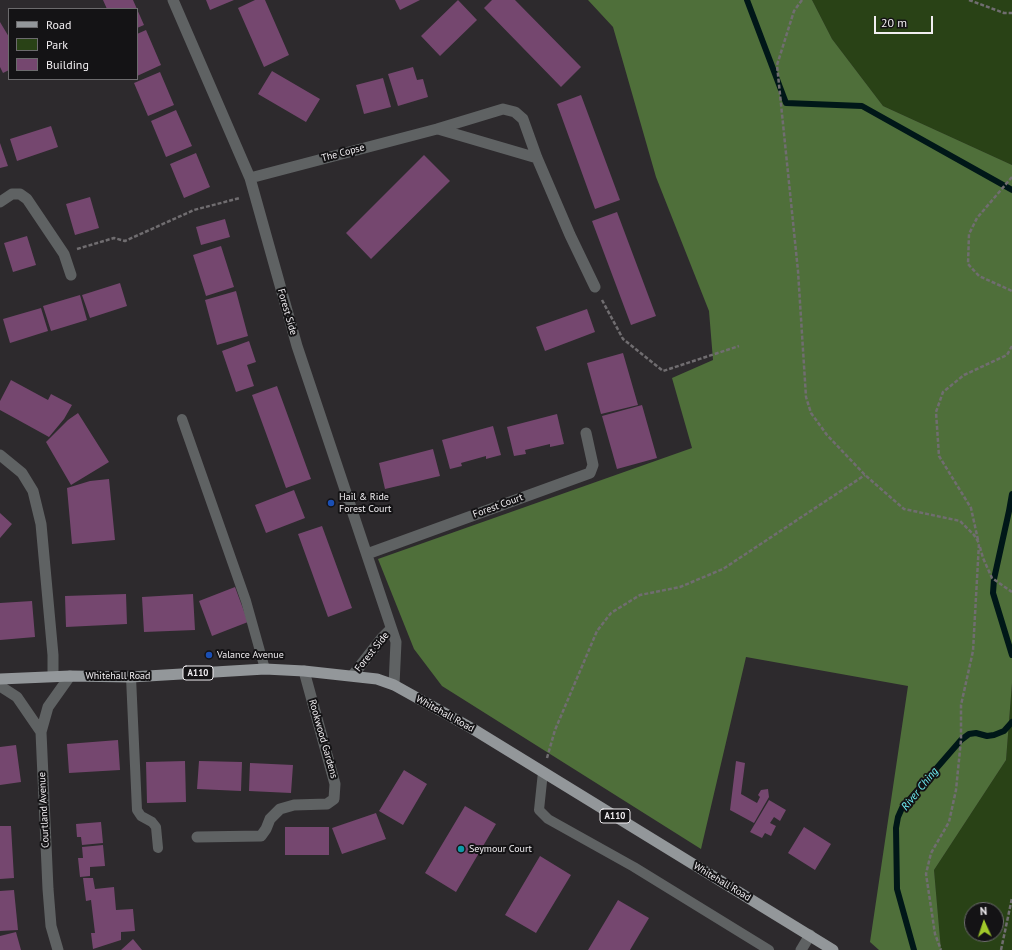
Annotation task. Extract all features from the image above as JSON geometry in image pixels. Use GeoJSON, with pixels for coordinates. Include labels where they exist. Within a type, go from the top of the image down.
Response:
{"type":"FeatureCollection","features":[{"type":"Feature","properties":{"kind":"main road","name":"Whitehall Road"},"geometry":{"type":"LineString","coordinates":[[0,679],[53,676],[131,677],[265,669],[304,670],[377,679],[394,685],[473,729],[833,950]]}},
{"type":"Feature","properties":{"kind":"street","name":"Forest Side"},"geometry":{"type":"LineString","coordinates":[[173,0],[250,178],[296,346],[396,642],[394,685]]}},
{"type":"Feature","properties":{"kind":"street","name":"The Copse"},"geometry":{"type":"LineString","coordinates":[[250,178],[437,129],[503,109],[515,112],[523,119],[537,158],[570,235],[595,287]]}},
{"type":"Feature","properties":{"kind":"street"},"geometry":{"type":"LineString","coordinates":[[437,129],[537,158]]}},
{"type":"Feature","properties":{"kind":"street"},"geometry":{"type":"LineString","coordinates":[[0,202],[12,194],[20,194],[27,199],[64,254],[71,275]]}},
{"type":"Feature","properties":{"kind":"street","name":"Forest Court"},"geometry":{"type":"LineString","coordinates":[[367,554],[590,473],[594,465],[586,433]]}},
{"type":"Feature","properties":{"kind":"street"},"geometry":{"type":"LineString","coordinates":[[0,455],[22,472],[33,491],[41,524],[53,656],[53,676]]}},
{"type":"Feature","properties":{"kind":"street","name":"Forest Side"},"geometry":{"type":"LineString","coordinates":[[353,676],[382,638],[391,629]]}},
{"type":"Feature","properties":{"kind":"street","name":"Rookwood Gardens"},"geometry":{"type":"LineString","coordinates":[[197,838],[261,836],[270,819],[280,809],[294,805],[327,804],[334,799],[335,784],[304,670]]}},
{"type":"Feature","properties":{"kind":"street"},"geometry":{"type":"LineString","coordinates":[[41,732],[48,707],[70,676]]}},
{"type":"Feature","properties":{"kind":"street"},"geometry":{"type":"LineString","coordinates":[[0,686],[17,697],[41,732]]}},
{"type":"Feature","properties":{"kind":"street","name":"Courtland Avenue"},"geometry":{"type":"LineString","coordinates":[[41,732],[48,889],[51,926],[58,950]]}},
{"type":"Feature","properties":{"kind":"street"},"geometry":{"type":"LineString","coordinates":[[801,950],[810,935]]}},
{"type":"Feature","properties":{"kind":"lane"},"geometry":{"type":"LineString","coordinates":[[182,419],[246,601],[265,669]]}},
{"type":"Feature","properties":{"kind":"lane"},"geometry":{"type":"LineString","coordinates":[[131,677],[137,810],[140,816],[152,822],[156,827],[158,848]]}},
{"type":"Feature","properties":{"kind":"lane"},"geometry":{"type":"LineString","coordinates":[[543,772],[539,810],[548,819],[634,867],[769,950]]}},
{"type":"Feature","properties":{"kind":"path"},"geometry":{"type":"LineString","coordinates":[[802,0],[794,11],[778,65],[798,271],[806,397],[811,413],[827,435],[865,475],[904,509],[960,521],[974,535],[979,543],[973,652],[961,705],[956,790],[949,822],[931,853],[926,874],[935,934],[941,950]]}},
{"type":"Feature","properties":{"kind":"path"},"geometry":{"type":"LineString","coordinates":[[969,0],[1004,13],[1012,13]]}},
{"type":"Feature","properties":{"kind":"path"},"geometry":{"type":"LineString","coordinates":[[1012,177],[977,218],[969,234],[968,264],[979,276],[1012,291]]}},
{"type":"Feature","properties":{"kind":"path"},"geometry":{"type":"LineString","coordinates":[[81,248],[114,238],[125,241],[194,210],[235,199]]}},
{"type":"Feature","properties":{"kind":"path"},"geometry":{"type":"LineString","coordinates":[[595,287],[623,339],[663,371],[739,346]]}},
{"type":"Feature","properties":{"kind":"path"},"geometry":{"type":"LineString","coordinates":[[1012,346],[1007,355],[964,375],[944,392],[936,412],[940,456],[971,508],[983,558],[992,578],[1012,592]]}},
{"type":"Feature","properties":{"kind":"path"},"geometry":{"type":"LineString","coordinates":[[543,772],[555,730],[598,631],[611,612],[640,595],[680,587],[723,569],[865,475]]}},
{"type":"Feature","properties":{"kind":"path"},"geometry":{"type":"LineString","coordinates":[[1000,950],[1012,898]]}},
{"type":"Feature","properties":{"kind":"green space"},"geometry":{"type":"Polygon","coordinates":[[[588,0],[812,0],[832,39],[883,106],[1012,165],[1012,683],[1006,760],[934,870],[941,950],[879,950],[870,942],[908,686],[746,657],[701,849],[442,686],[414,649],[378,559],[692,448],[672,378],[713,360],[709,311],[656,177],[613,27],[588,0]]]}},
{"type":"Feature","properties":{"kind":"green space"},"geometry":{"type":"Polygon","coordinates":[[[812,0],[1012,0],[1012,165],[883,106],[832,39],[812,0]]]}},
{"type":"Feature","properties":{"kind":"green space"},"geometry":{"type":"Polygon","coordinates":[[[1012,683],[1012,950],[941,950],[934,870],[1006,760],[1012,683]]]}},
{"type":"Feature","properties":{"kind":"building"},"geometry":{"type":"Polygon","coordinates":[[[103,0],[133,0],[137,8],[107,8],[103,0]]]}},
{"type":"Feature","properties":{"kind":"building"},"geometry":{"type":"Polygon","coordinates":[[[206,0],[234,0],[210,10],[206,0]]]}},
{"type":"Feature","properties":{"kind":"building"},"geometry":{"type":"Polygon","coordinates":[[[255,0],[265,0],[289,55],[264,67],[238,8],[255,0]]]}},
{"type":"Feature","properties":{"kind":"building"},"geometry":{"type":"Polygon","coordinates":[[[395,0],[420,0],[400,10],[395,0]]]}},
{"type":"Feature","properties":{"kind":"building"},"geometry":{"type":"Polygon","coordinates":[[[458,0],[477,20],[440,56],[421,36],[458,0]]]}},
{"type":"Feature","properties":{"kind":"building"},"geometry":{"type":"Polygon","coordinates":[[[492,0],[515,0],[581,67],[561,87],[484,8],[492,0]]]}},
{"type":"Feature","properties":{"kind":"building"},"geometry":{"type":"Polygon","coordinates":[[[138,11],[144,25],[138,28],[138,11]]]}},
{"type":"Feature","properties":{"kind":"building"},"geometry":{"type":"Polygon","coordinates":[[[0,22],[8,35],[8,70],[3,73],[0,67],[0,22]]]}},
{"type":"Feature","properties":{"kind":"building"},"geometry":{"type":"Polygon","coordinates":[[[146,30],[161,65],[138,76],[138,34],[146,30]]]}},
{"type":"Feature","properties":{"kind":"building"},"geometry":{"type":"Polygon","coordinates":[[[413,67],[417,80],[423,79],[428,97],[398,106],[388,74],[413,67]]]}},
{"type":"Feature","properties":{"kind":"building"},"geometry":{"type":"Polygon","coordinates":[[[272,71],[320,99],[306,122],[258,94],[272,71]]]}},
{"type":"Feature","properties":{"kind":"building"},"geometry":{"type":"Polygon","coordinates":[[[160,72],[174,105],[148,116],[134,83],[160,72]]]}},
{"type":"Feature","properties":{"kind":"building"},"geometry":{"type":"Polygon","coordinates":[[[383,78],[391,107],[364,114],[356,85],[383,78]]]}},
{"type":"Feature","properties":{"kind":"building"},"geometry":{"type":"Polygon","coordinates":[[[581,95],[620,200],[595,209],[557,104],[581,95]]]}},
{"type":"Feature","properties":{"kind":"building"},"geometry":{"type":"Polygon","coordinates":[[[176,110],[192,146],[166,157],[151,121],[176,110]]]}},
{"type":"Feature","properties":{"kind":"building"},"geometry":{"type":"Polygon","coordinates":[[[51,126],[58,147],[17,161],[10,139],[51,126]]]}},
{"type":"Feature","properties":{"kind":"building"},"geometry":{"type":"Polygon","coordinates":[[[0,143],[8,166],[0,168],[0,143]]]}},
{"type":"Feature","properties":{"kind":"building"},"geometry":{"type":"Polygon","coordinates":[[[196,153],[210,187],[184,198],[170,164],[196,153]]]}},
{"type":"Feature","properties":{"kind":"building"},"geometry":{"type":"Polygon","coordinates":[[[424,155],[450,181],[371,259],[346,233],[424,155]]]}},
{"type":"Feature","properties":{"kind":"building"},"geometry":{"type":"Polygon","coordinates":[[[90,197],[99,228],[75,235],[66,204],[90,197]]]}},
{"type":"Feature","properties":{"kind":"building"},"geometry":{"type":"Polygon","coordinates":[[[617,212],[656,316],[631,325],[592,221],[617,212]]]}},
{"type":"Feature","properties":{"kind":"building"},"geometry":{"type":"Polygon","coordinates":[[[225,219],[230,237],[201,245],[196,227],[225,219]]]}},
{"type":"Feature","properties":{"kind":"building"},"geometry":{"type":"Polygon","coordinates":[[[27,236],[36,265],[13,272],[4,243],[27,236]]]}},
{"type":"Feature","properties":{"kind":"building"},"geometry":{"type":"Polygon","coordinates":[[[221,246],[234,287],[206,296],[193,255],[221,246]]]}},
{"type":"Feature","properties":{"kind":"building"},"geometry":{"type":"Polygon","coordinates":[[[120,283],[127,306],[90,318],[82,295],[120,283]]]}},
{"type":"Feature","properties":{"kind":"building"},"geometry":{"type":"Polygon","coordinates":[[[236,291],[248,336],[217,345],[205,300],[236,291]]]}},
{"type":"Feature","properties":{"kind":"building"},"geometry":{"type":"Polygon","coordinates":[[[80,295],[87,320],[51,331],[43,306],[80,295]]]}},
{"type":"Feature","properties":{"kind":"building"},"geometry":{"type":"Polygon","coordinates":[[[41,308],[48,331],[10,343],[3,319],[41,308]]]}},
{"type":"Feature","properties":{"kind":"building"},"geometry":{"type":"Polygon","coordinates":[[[587,309],[595,332],[545,351],[536,327],[587,309]]]}},
{"type":"Feature","properties":{"kind":"building"},"geometry":{"type":"Polygon","coordinates":[[[249,341],[256,362],[247,365],[254,386],[236,392],[222,351],[249,341]]]}},
{"type":"Feature","properties":{"kind":"building"},"geometry":{"type":"Polygon","coordinates":[[[623,353],[638,405],[601,414],[587,363],[623,353]]]}},
{"type":"Feature","properties":{"kind":"building"},"geometry":{"type":"Polygon","coordinates":[[[11,380],[48,400],[51,394],[72,405],[64,419],[49,437],[0,410],[0,401],[11,380]]]}},
{"type":"Feature","properties":{"kind":"building"},"geometry":{"type":"Polygon","coordinates":[[[277,386],[311,479],[286,488],[252,395],[277,386]]]}},
{"type":"Feature","properties":{"kind":"building"},"geometry":{"type":"Polygon","coordinates":[[[642,405],[657,458],[617,469],[602,416],[642,405]]]}},
{"type":"Feature","properties":{"kind":"building"},"geometry":{"type":"Polygon","coordinates":[[[78,413],[109,462],[71,485],[46,442],[68,420],[78,413]]]}},
{"type":"Feature","properties":{"kind":"building"},"geometry":{"type":"Polygon","coordinates":[[[557,414],[564,444],[550,447],[550,444],[525,450],[526,454],[514,456],[507,427],[557,414]]]}},
{"type":"Feature","properties":{"kind":"building"},"geometry":{"type":"Polygon","coordinates":[[[493,426],[501,455],[486,459],[486,456],[461,463],[462,466],[450,469],[442,440],[493,426]]]}},
{"type":"Feature","properties":{"kind":"building"},"geometry":{"type":"Polygon","coordinates":[[[433,449],[440,476],[385,489],[379,463],[433,449]]]}},
{"type":"Feature","properties":{"kind":"building"},"geometry":{"type":"Polygon","coordinates":[[[109,479],[115,540],[72,544],[67,488],[90,481],[109,479]]]}},
{"type":"Feature","properties":{"kind":"building"},"geometry":{"type":"Polygon","coordinates":[[[294,490],[305,518],[266,533],[255,505],[294,490]]]}},
{"type":"Feature","properties":{"kind":"building"},"geometry":{"type":"Polygon","coordinates":[[[0,513],[12,524],[0,538],[0,513]]]}},
{"type":"Feature","properties":{"kind":"building"},"geometry":{"type":"Polygon","coordinates":[[[322,526],[352,608],[328,617],[298,534],[322,526]]]}},
{"type":"Feature","properties":{"kind":"building"},"geometry":{"type":"Polygon","coordinates":[[[235,587],[248,622],[212,636],[199,601],[235,587]]]}},
{"type":"Feature","properties":{"kind":"building"},"geometry":{"type":"Polygon","coordinates":[[[126,594],[127,624],[66,627],[65,596],[126,594]]]}},
{"type":"Feature","properties":{"kind":"building"},"geometry":{"type":"Polygon","coordinates":[[[193,594],[195,630],[144,632],[142,597],[193,594]]]}},
{"type":"Feature","properties":{"kind":"building"},"geometry":{"type":"Polygon","coordinates":[[[32,601],[35,637],[0,640],[0,603],[32,601]]]}},
{"type":"Feature","properties":{"kind":"building"},"geometry":{"type":"Polygon","coordinates":[[[118,740],[120,770],[69,773],[67,744],[118,740]]]}},
{"type":"Feature","properties":{"kind":"building"},"geometry":{"type":"Polygon","coordinates":[[[16,745],[21,782],[0,785],[0,747],[16,745]]]}},
{"type":"Feature","properties":{"kind":"building"},"geometry":{"type":"Polygon","coordinates":[[[185,761],[186,802],[147,803],[146,762],[185,761]]]}},
{"type":"Feature","properties":{"kind":"building"},"geometry":{"type":"Polygon","coordinates":[[[199,761],[242,762],[241,791],[197,789],[199,761]]]}},
{"type":"Feature","properties":{"kind":"building"},"geometry":{"type":"Polygon","coordinates":[[[736,761],[745,763],[741,794],[757,803],[760,797],[758,795],[761,790],[768,789],[769,797],[754,823],[730,810],[736,761]]]}},
{"type":"Feature","properties":{"kind":"building"},"geometry":{"type":"Polygon","coordinates":[[[250,763],[293,765],[291,793],[249,791],[250,763]]]}},
{"type":"Feature","properties":{"kind":"building"},"geometry":{"type":"Polygon","coordinates":[[[404,770],[427,784],[403,825],[379,811],[404,770]]]}},
{"type":"Feature","properties":{"kind":"building"},"geometry":{"type":"Polygon","coordinates":[[[769,800],[786,810],[780,821],[774,817],[770,823],[776,826],[771,836],[765,833],[762,838],[750,832],[769,800]]]}},
{"type":"Feature","properties":{"kind":"building","name":"Seymour Court"},"geometry":{"type":"Polygon","coordinates":[[[465,806],[496,824],[456,892],[425,873],[465,806]]]}},
{"type":"Feature","properties":{"kind":"building"},"geometry":{"type":"Polygon","coordinates":[[[376,813],[386,839],[342,854],[332,828],[376,813]]]}},
{"type":"Feature","properties":{"kind":"building"},"geometry":{"type":"Polygon","coordinates":[[[101,822],[103,843],[82,845],[81,837],[77,837],[76,824],[101,822]]]}},
{"type":"Feature","properties":{"kind":"building"},"geometry":{"type":"Polygon","coordinates":[[[0,826],[11,826],[14,878],[0,879],[0,826]]]}},
{"type":"Feature","properties":{"kind":"building"},"geometry":{"type":"Polygon","coordinates":[[[285,827],[329,827],[329,855],[285,855],[285,827]]]}},
{"type":"Feature","properties":{"kind":"building"},"geometry":{"type":"Polygon","coordinates":[[[804,827],[831,844],[815,870],[788,853],[804,827]]]}},
{"type":"Feature","properties":{"kind":"building"},"geometry":{"type":"Polygon","coordinates":[[[103,845],[105,866],[90,867],[90,876],[80,877],[78,858],[83,858],[82,847],[103,845]]]}},
{"type":"Feature","properties":{"kind":"building","name":"Seymour Court"},"geometry":{"type":"Polygon","coordinates":[[[540,856],[571,875],[536,933],[505,915],[540,856]]]}},
{"type":"Feature","properties":{"kind":"building"},"geometry":{"type":"Polygon","coordinates":[[[83,878],[93,878],[95,889],[114,887],[116,910],[133,909],[135,931],[121,932],[121,940],[93,949],[91,933],[95,933],[91,900],[86,901],[83,878]]]}},
{"type":"Feature","properties":{"kind":"building"},"geometry":{"type":"Polygon","coordinates":[[[14,890],[18,930],[0,931],[0,891],[14,890]]]}},
{"type":"Feature","properties":{"kind":"building"},"geometry":{"type":"Polygon","coordinates":[[[618,900],[649,918],[630,950],[588,950],[618,900]]]}},
{"type":"Feature","properties":{"kind":"building"},"geometry":{"type":"Polygon","coordinates":[[[16,932],[21,950],[0,950],[0,936],[16,932]]]}},
{"type":"Feature","properties":{"kind":"building"},"geometry":{"type":"Polygon","coordinates":[[[133,939],[142,950],[121,950],[133,939]]]}},
{"type":"Feature","properties":{"kind":"waterway"},"geometry":{"type":"LineString","coordinates":[[747,0],[786,103],[862,106],[1012,190]]}},
{"type":"Feature","properties":{"kind":"waterway","name":"River Ching"},"geometry":{"type":"LineString","coordinates":[[1012,494],[994,579],[993,593],[1012,655]]}},
{"type":"Feature","properties":{"kind":"waterway","name":"River Ching"},"geometry":{"type":"LineString","coordinates":[[914,950],[897,889],[896,828],[898,817],[902,808],[961,740],[969,734],[976,733],[987,736],[994,735],[1004,731],[1012,722]]}},
{"type":"Feature","properties":{"kind":"place","name":"Hail & Ride Forest Court"},"geometry":{"type":"Point","coordinates":[331,503]}},
{"type":"Feature","properties":{"kind":"place","name":"Valance Avenue"},"geometry":{"type":"Point","coordinates":[209,655]}},
{"type":"Feature","properties":{"kind":"place","name":"Seymour Court"},"geometry":{"type":"Point","coordinates":[461,849]}}]}
